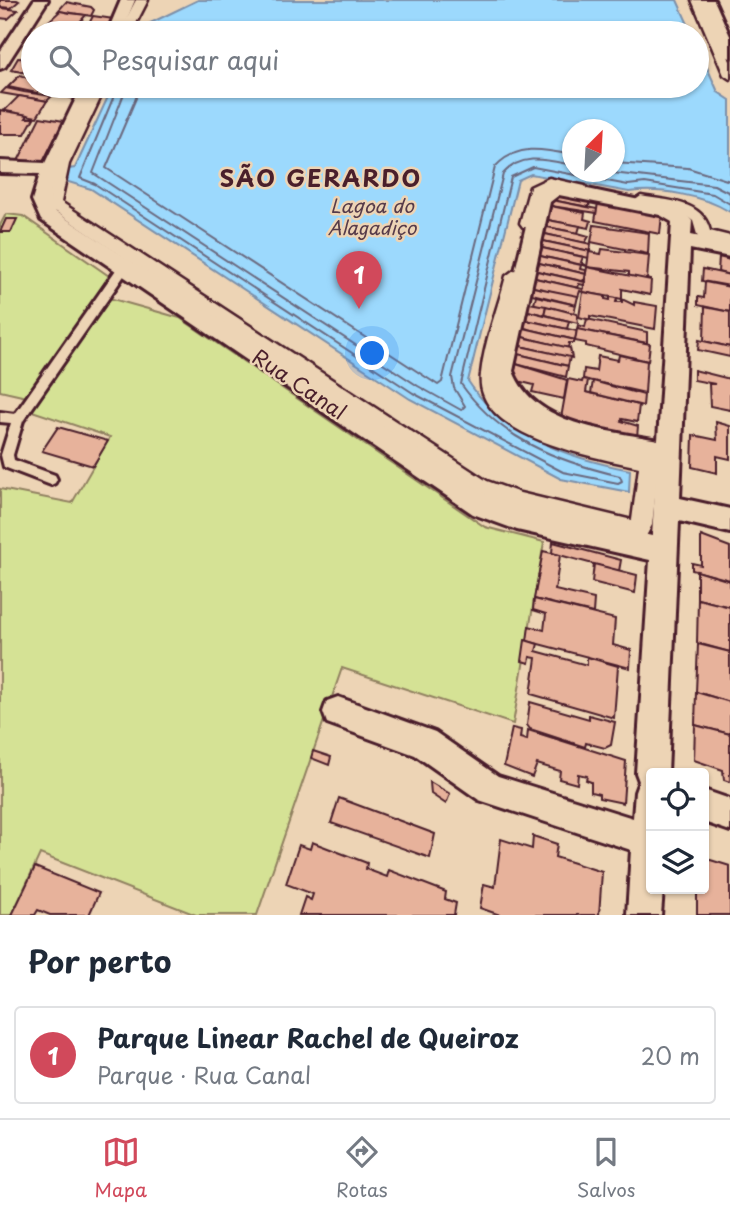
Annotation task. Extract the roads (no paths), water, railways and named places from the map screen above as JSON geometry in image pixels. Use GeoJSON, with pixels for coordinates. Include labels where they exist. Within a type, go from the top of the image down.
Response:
{"type":"FeatureCollection","features":[{"type":"Feature","properties":{"kind":"street"},"geometry":{"type":"LineString","coordinates":[[23,21],[41,0]]}},
{"type":"Feature","properties":{"kind":"street"},"geometry":{"type":"LineString","coordinates":[[119,21],[128,0]]}},
{"type":"Feature","properties":{"kind":"street"},"geometry":{"type":"LineString","coordinates":[[131,21],[142,0]]}},
{"type":"Feature","properties":{"kind":"street"},"geometry":{"type":"LineString","coordinates":[[705,2],[730,9]]}},
{"type":"Feature","properties":{"kind":"street"},"geometry":{"type":"LineString","coordinates":[[705,2],[730,53]]}},
{"type":"Feature","properties":{"kind":"street"},"geometry":{"type":"LineString","coordinates":[[705,2],[730,75]]}},
{"type":"Feature","properties":{"kind":"street"},"geometry":{"type":"LineString","coordinates":[[0,64],[7,40],[21,24]]}},
{"type":"Feature","properties":{"kind":"street","name":"Rua Canal"},"geometry":{"type":"LineString","coordinates":[[85,98],[42,189],[43,209],[48,216],[482,506],[517,517],[664,551]]}},
{"type":"Feature","properties":{"kind":"street"},"geometry":{"type":"LineString","coordinates":[[94,98],[62,167],[51,196],[54,204],[480,487],[520,502],[638,531],[642,525],[649,461],[555,439],[522,424],[493,402],[487,386],[537,187],[549,183],[688,210],[700,219],[703,234],[730,241]]}},
{"type":"Feature","properties":{"kind":"street"},"geometry":{"type":"LineString","coordinates":[[0,167],[53,169]]}},
{"type":"Feature","properties":{"kind":"street"},"geometry":{"type":"LineString","coordinates":[[652,768],[682,221],[675,213],[559,189],[548,191],[541,202],[502,371],[504,384],[512,396],[533,416],[575,432],[669,453]]}},
{"type":"Feature","properties":{"kind":"street"},"geometry":{"type":"LineString","coordinates":[[681,240],[730,250]]}},
{"type":"Feature","properties":{"kind":"street"},"geometry":{"type":"LineString","coordinates":[[666,507],[730,521]]}},
{"type":"Feature","properties":{"kind":"street"},"geometry":{"type":"LineString","coordinates":[[338,712],[424,743],[490,789],[646,838]]}},
{"type":"Feature","properties":{"kind":"street"},"geometry":{"type":"LineString","coordinates":[[709,808],[730,814]]}},
{"type":"Feature","properties":{"kind":"street"},"geometry":{"type":"LineString","coordinates":[[644,915],[646,877]]}},
{"type":"Feature","properties":{"kind":"lane"},"geometry":{"type":"LineString","coordinates":[[51,479],[8,463],[7,454],[18,419],[124,267]]}},
{"type":"Feature","properties":{"kind":"lane"},"geometry":{"type":"LineString","coordinates":[[0,417],[18,419]]}},
{"type":"Feature","properties":{"kind":"water"},"geometry":{"type":"Polygon","coordinates":[[[198,0],[677,0],[687,21],[155,21],[198,0]]]}},
{"type":"Feature","properties":{"kind":"water","name":"Lagoa do Alagadiço"},"geometry":{"type":"Polygon","coordinates":[[[709,72],[718,92],[730,100],[730,212],[707,201],[681,194],[629,192],[575,182],[625,182],[625,119],[562,119],[562,180],[531,174],[518,180],[468,381],[500,416],[539,442],[584,459],[630,470],[629,492],[561,479],[410,399],[91,189],[62,180],[68,169],[75,168],[107,98],[709,98],[709,72]]]}},
{"type":"Feature","properties":{"kind":"place","name":"Parque Linear Rachel de Queiroz"},"geometry":{"type":"Point","coordinates":[359,309]}},
{"type":"Feature","properties":{"kind":"district","name":"SÃO GERARDO"},"geometry":{"type":"Point","coordinates":[321,179]}}]}
